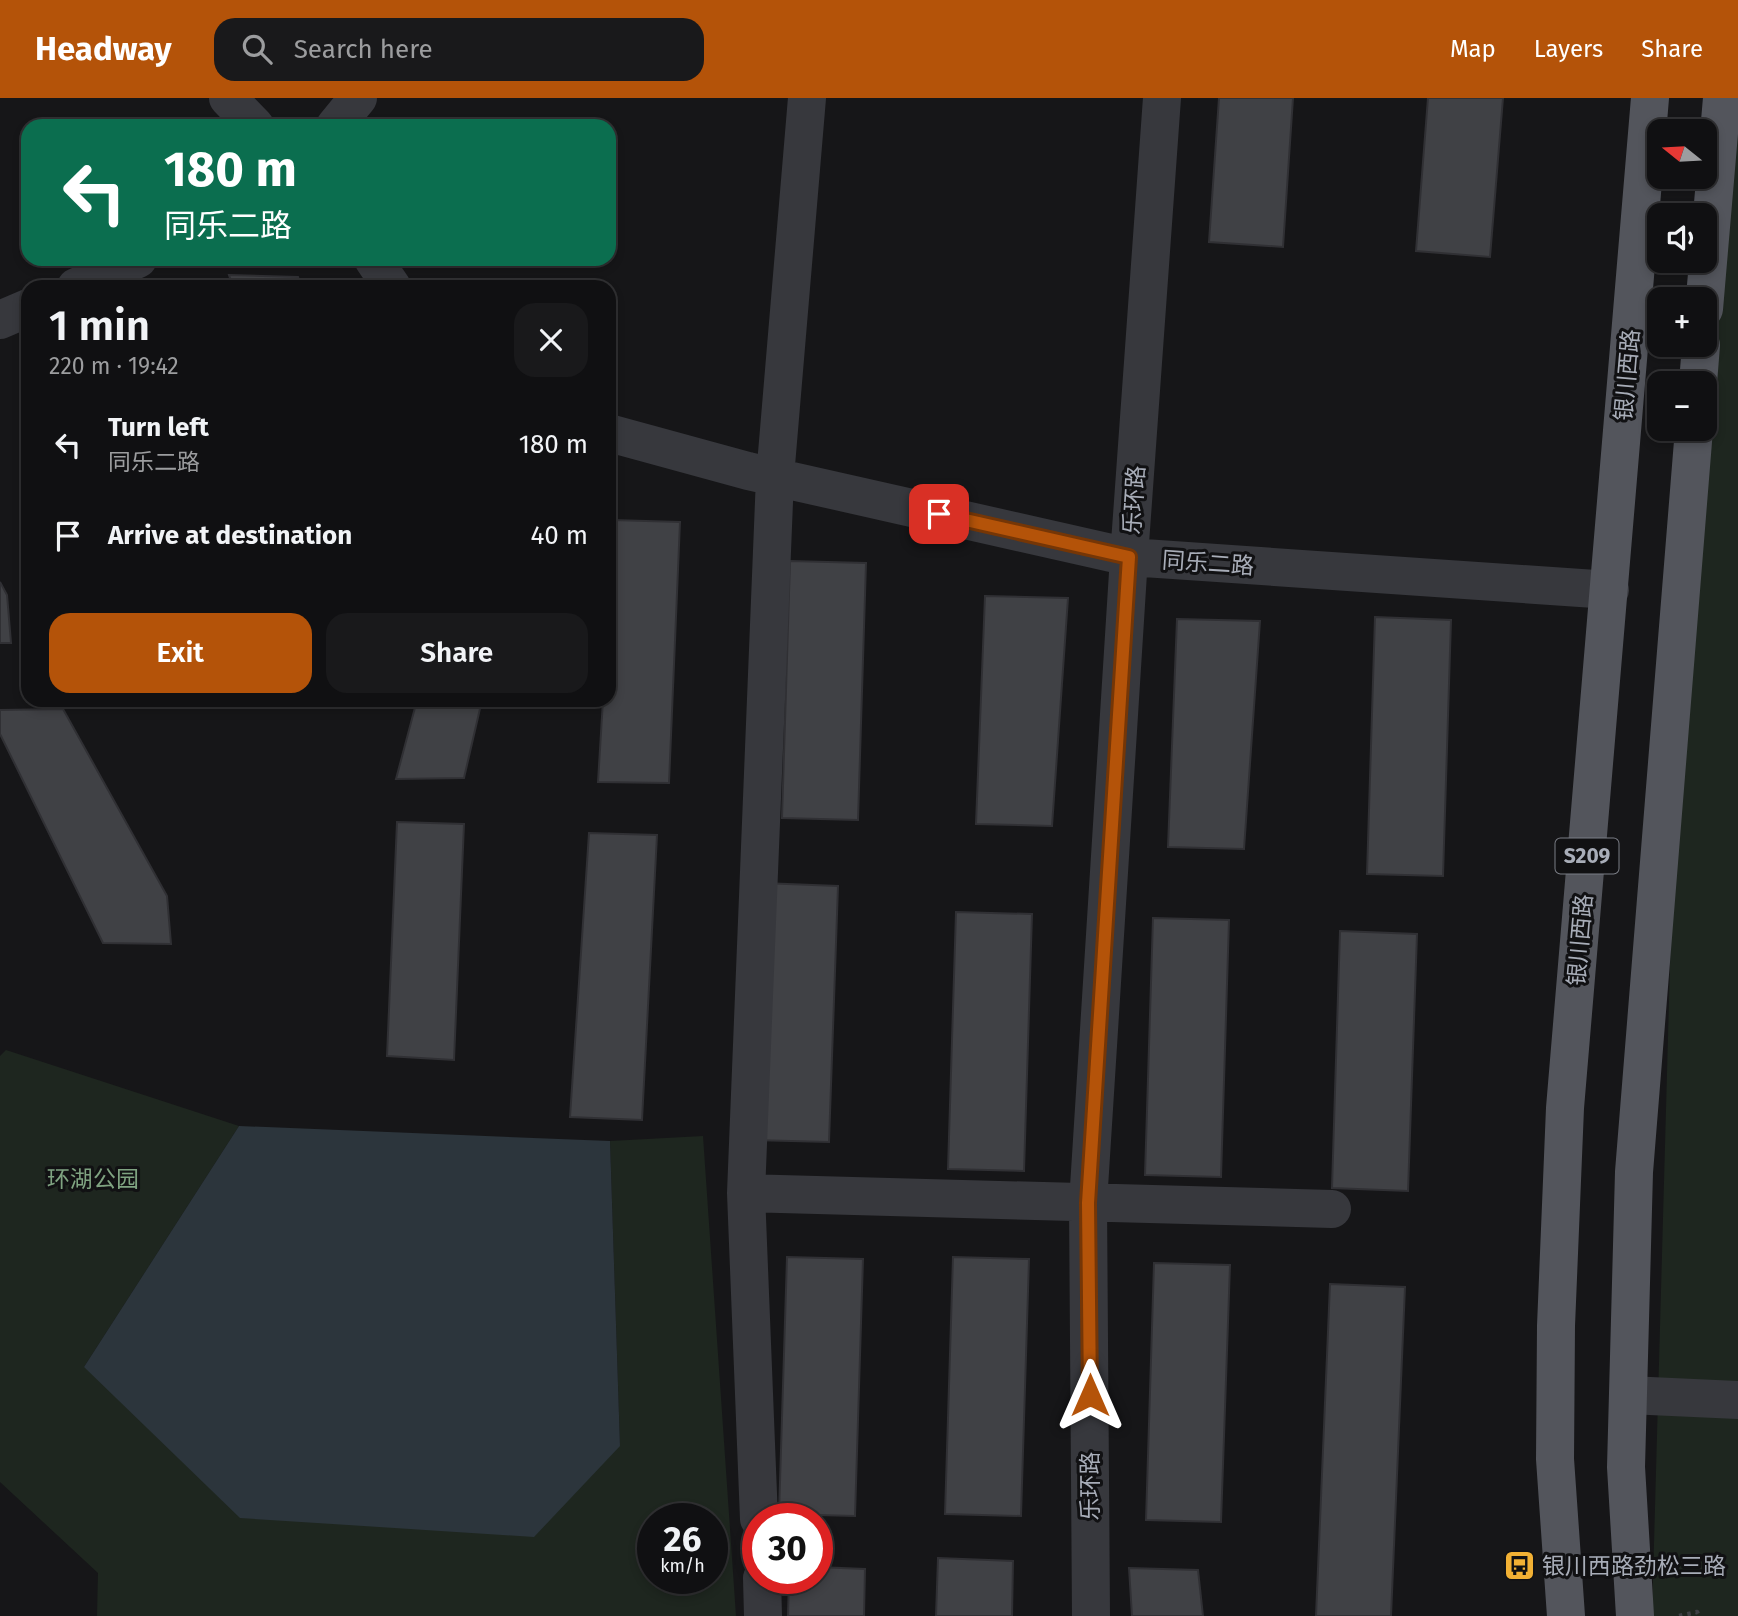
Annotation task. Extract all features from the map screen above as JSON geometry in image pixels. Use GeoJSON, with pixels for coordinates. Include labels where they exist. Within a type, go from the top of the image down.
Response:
{"type":"FeatureCollection","features":[{"type":"Feature","properties":{"kind":"main road","name":"银川西路"},"geometry":{"type":"LineString","coordinates":[[1566,1616],[1555,1459],[1556,1313],[1565,1108],[1650,98]]}},
{"type":"Feature","properties":{"kind":"main road"},"geometry":{"type":"LineString","coordinates":[[1706,287],[1723,98]]}},
{"type":"Feature","properties":{"kind":"main road"},"geometry":{"type":"LineString","coordinates":[[1635,1616],[1626,1467],[1634,1172],[1693,441]]}},
{"type":"Feature","properties":{"kind":"street"},"geometry":{"type":"LineString","coordinates":[[228,98],[248,119]]}},
{"type":"Feature","properties":{"kind":"street"},"geometry":{"type":"LineString","coordinates":[[341,119],[358,98]]}},
{"type":"Feature","properties":{"kind":"street"},"geometry":{"type":"LineString","coordinates":[[758,1503],[746,1193],[775,477],[807,98]]}},
{"type":"Feature","properties":{"kind":"street","name":"乐环路"},"geometry":{"type":"LineString","coordinates":[[1091,1616],[1088,1203],[1129,557],[1162,98]]}},
{"type":"Feature","properties":{"kind":"street"},"geometry":{"type":"LineString","coordinates":[[92,280],[122,266]]}},
{"type":"Feature","properties":{"kind":"street"},"geometry":{"type":"LineString","coordinates":[[0,320],[21,311]]}},
{"type":"Feature","properties":{"kind":"street","name":"同乐二路"},"geometry":{"type":"LineString","coordinates":[[616,435],[775,477],[1129,557],[1610,590]]}},
{"type":"Feature","properties":{"kind":"street"},"geometry":{"type":"LineString","coordinates":[[746,1193],[1332,1209]]}},
{"type":"Feature","properties":{"kind":"street"},"geometry":{"type":"LineString","coordinates":[[1628,1395],[1738,1400]]}},
{"type":"Feature","properties":{"kind":"street"},"geometry":{"type":"LineString","coordinates":[[762,1594],[763,1616]]}},
{"type":"Feature","properties":{"kind":"path"},"geometry":{"type":"LineString","coordinates":[[1679,1616],[1697,1612],[1699,1616]]}},
{"type":"Feature","properties":{"kind":"green space"},"geometry":{"type":"Polygon","coordinates":[[[1738,98],[1738,1616],[1652,1616],[1680,603],[1702,441],[1717,441],[1717,371],[1700,371],[1702,357],[1717,357],[1717,287],[1711,287],[1713,273],[1717,273],[1717,248],[1738,98]]]}},
{"type":"Feature","properties":{"kind":"green space","name":"环湖公园"},"geometry":{"type":"Polygon","coordinates":[[[6,1050],[239,1126],[84,1367],[620,1446],[610,1141],[703,1136],[736,1616],[97,1616],[98,1573],[0,1482],[0,1056],[6,1050]]]}},
{"type":"Feature","properties":{"kind":"shaded area"},"geometry":{"type":"Polygon","coordinates":[[[239,1126],[610,1141],[620,1446],[534,1537],[240,1518],[84,1367],[239,1126]]]}},
{"type":"Feature","properties":{"kind":"building"},"geometry":{"type":"Polygon","coordinates":[[[1219,98],[1293,98],[1283,247],[1209,242],[1219,98]]]}},
{"type":"Feature","properties":{"kind":"building"},"geometry":{"type":"Polygon","coordinates":[[[1428,98],[1503,98],[1490,257],[1416,251],[1428,98]]]}},
{"type":"Feature","properties":{"kind":"building"},"geometry":{"type":"Polygon","coordinates":[[[229,275],[298,277],[299,280],[231,280],[229,275]]]}},
{"type":"Feature","properties":{"kind":"building"},"geometry":{"type":"Polygon","coordinates":[[[616,520],[680,522],[669,783],[598,782],[603,707],[616,707],[616,520]]]}},
{"type":"Feature","properties":{"kind":"building"},"geometry":{"type":"Polygon","coordinates":[[[790,561],[866,563],[858,820],[782,818],[790,561]]]}},
{"type":"Feature","properties":{"kind":"building"},"geometry":{"type":"Polygon","coordinates":[[[0,582],[7,595],[11,643],[0,643],[0,582]]]}},
{"type":"Feature","properties":{"kind":"building"},"geometry":{"type":"Polygon","coordinates":[[[985,596],[1068,598],[1052,826],[976,824],[985,596]]]}},
{"type":"Feature","properties":{"kind":"building"},"geometry":{"type":"Polygon","coordinates":[[[1375,617],[1451,620],[1443,876],[1367,874],[1375,617]]]}},
{"type":"Feature","properties":{"kind":"building"},"geometry":{"type":"Polygon","coordinates":[[[1177,619],[1260,621],[1244,849],[1168,847],[1177,619]]]}},
{"type":"Feature","properties":{"kind":"building"},"geometry":{"type":"Polygon","coordinates":[[[415,707],[480,707],[464,778],[396,779],[415,707]]]}},
{"type":"Feature","properties":{"kind":"building"},"geometry":{"type":"Polygon","coordinates":[[[63,709],[167,896],[171,944],[103,943],[0,734],[0,710],[63,709]]]}},
{"type":"Feature","properties":{"kind":"building"},"geometry":{"type":"Polygon","coordinates":[[[397,822],[464,824],[454,1060],[387,1056],[397,822]]]}},
{"type":"Feature","properties":{"kind":"building"},"geometry":{"type":"Polygon","coordinates":[[[589,833],[657,835],[642,1120],[570,1117],[589,833]]]}},
{"type":"Feature","properties":{"kind":"building"},"geometry":{"type":"Polygon","coordinates":[[[761,883],[838,886],[829,1142],[753,1140],[761,883]]]}},
{"type":"Feature","properties":{"kind":"building"},"geometry":{"type":"Polygon","coordinates":[[[956,912],[1032,914],[1024,1171],[948,1169],[956,912]]]}},
{"type":"Feature","properties":{"kind":"building"},"geometry":{"type":"Polygon","coordinates":[[[1153,918],[1229,920],[1221,1177],[1145,1175],[1153,918]]]}},
{"type":"Feature","properties":{"kind":"building"},"geometry":{"type":"Polygon","coordinates":[[[1340,931],[1417,934],[1408,1191],[1332,1188],[1340,931]]]}},
{"type":"Feature","properties":{"kind":"building"},"geometry":{"type":"Polygon","coordinates":[[[787,1257],[863,1259],[855,1516],[833,1515],[833,1503],[779,1503],[787,1257]]]}},
{"type":"Feature","properties":{"kind":"building"},"geometry":{"type":"Polygon","coordinates":[[[953,1257],[1029,1259],[1021,1516],[945,1514],[953,1257]]]}},
{"type":"Feature","properties":{"kind":"building"},"geometry":{"type":"Polygon","coordinates":[[[1154,1263],[1230,1265],[1221,1522],[1146,1520],[1154,1263]]]}},
{"type":"Feature","properties":{"kind":"building"},"geometry":{"type":"Polygon","coordinates":[[[1330,1284],[1405,1287],[1391,1616],[1316,1616],[1330,1284]]]}},
{"type":"Feature","properties":{"kind":"building"},"geometry":{"type":"Polygon","coordinates":[[[938,1558],[1013,1561],[1012,1616],[936,1616],[938,1558]]]}},
{"type":"Feature","properties":{"kind":"building"},"geometry":{"type":"Polygon","coordinates":[[[833,1568],[865,1569],[864,1616],[788,1616],[789,1594],[833,1594],[833,1568]]]}},
{"type":"Feature","properties":{"kind":"building"},"geometry":{"type":"Polygon","coordinates":[[[1129,1568],[1198,1570],[1203,1616],[1132,1616],[1129,1568]]]}},
{"type":"Feature","properties":{"kind":"place","name":"银川西路劲松三路"},"geometry":{"type":"Point","coordinates":[1519,1566]}},
{"type":"Feature","properties":{"kind":"route"},"geometry":{"type":"LineString","coordinates":[[939,514],[1129,557],[1088,1203],[1090,1395]]}}]}
